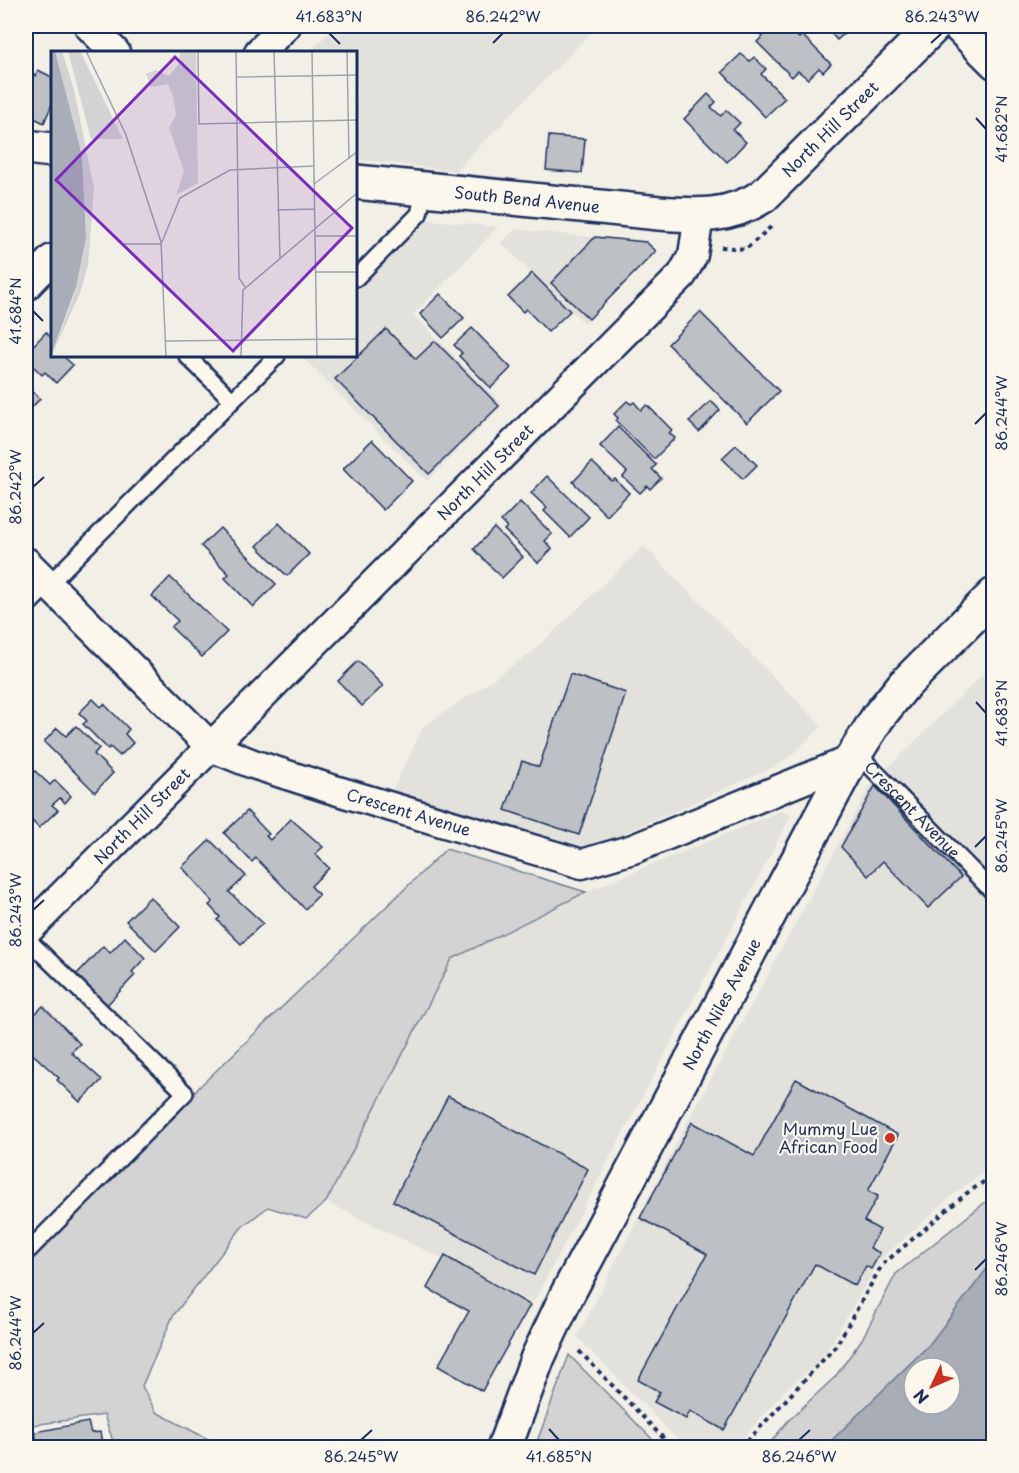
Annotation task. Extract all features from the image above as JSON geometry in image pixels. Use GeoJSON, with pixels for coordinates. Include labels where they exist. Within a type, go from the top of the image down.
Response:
{"type":"FeatureCollection","features":[{"type":"Feature","properties":{"kind":"street"},"geometry":{"type":"LineString","coordinates":[[89,26],[115,51]]}},
{"type":"Feature","properties":{"kind":"street"},"geometry":{"type":"LineString","coordinates":[[260,51],[286,26]]}},
{"type":"Feature","properties":{"kind":"street","name":"North Hill Street"},"geometry":{"type":"LineString","coordinates":[[26,932],[682,275],[693,255],[699,216],[732,212],[763,196],[934,26]]}},
{"type":"Feature","properties":{"kind":"street"},"geometry":{"type":"LineString","coordinates":[[956,26],[993,64]]}},
{"type":"Feature","properties":{"kind":"street"},"geometry":{"type":"LineString","coordinates":[[26,147],[51,150]]}},
{"type":"Feature","properties":{"kind":"street","name":"South Bend Avenue"},"geometry":{"type":"LineString","coordinates":[[357,182],[699,216]]}},
{"type":"Feature","properties":{"kind":"street"},"geometry":{"type":"LineString","coordinates":[[26,286],[51,260]]}},
{"type":"Feature","properties":{"kind":"street","name":"Crescent Avenue"},"geometry":{"type":"LineString","coordinates":[[26,562],[211,747],[307,782],[582,864],[633,849],[854,756]]}},
{"type":"Feature","properties":{"kind":"street","name":"North Niles Avenue"},"geometry":{"type":"LineString","coordinates":[[504,1448],[538,1357],[567,1295],[854,756],[878,717],[903,686],[993,595]]}},
{"type":"Feature","properties":{"kind":"lane"},"geometry":{"type":"LineString","coordinates":[[357,277],[419,214],[425,189]]}},
{"type":"Feature","properties":{"kind":"lane"},"geometry":{"type":"LineString","coordinates":[[189,357],[232,400]]}},
{"type":"Feature","properties":{"kind":"lane"},"geometry":{"type":"LineString","coordinates":[[26,608],[276,357]]}},
{"type":"Feature","properties":{"kind":"lane","name":"Crescent Avenue"},"geometry":{"type":"LineString","coordinates":[[854,756],[993,893]]}},
{"type":"Feature","properties":{"kind":"lane"},"geometry":{"type":"LineString","coordinates":[[26,938],[185,1093],[26,1253]]}},
{"type":"Feature","properties":{"kind":"path"},"geometry":{"type":"LineString","coordinates":[[712,246],[746,249]]}},
{"type":"Feature","properties":{"kind":"path"},"geometry":{"type":"LineString","coordinates":[[741,1448],[836,1346],[882,1265],[967,1193],[993,1175]]}},
{"type":"Feature","properties":{"kind":"path"},"geometry":{"type":"LineString","coordinates":[[579,1352],[673,1448]]}},
{"type":"Feature","properties":{"kind":"shaded area"},"geometry":{"type":"Polygon","coordinates":[[[336,26],[598,26],[455,171],[357,159],[357,51],[310,51],[336,26]]]}},
{"type":"Feature","properties":{"kind":"shaded area"},"geometry":{"type":"Polygon","coordinates":[[[422,219],[498,227],[413,315],[503,405],[427,481],[302,357],[357,357],[357,286],[422,219]]]}},
{"type":"Feature","properties":{"kind":"shaded area"},"geometry":{"type":"Polygon","coordinates":[[[515,229],[644,243],[655,253],[585,324],[501,243],[515,229]]]}},
{"type":"Feature","properties":{"kind":"shaded area"},"geometry":{"type":"Polygon","coordinates":[[[644,546],[822,726],[792,755],[776,766],[586,850],[576,849],[392,792],[423,727],[530,654],[644,546]]]}},
{"type":"Feature","properties":{"kind":"shaded area"},"geometry":{"type":"Polygon","coordinates":[[[993,664],[993,1165],[954,1194],[879,1261],[830,1346],[814,1366],[786,1389],[735,1447],[685,1447],[577,1337],[686,1125],[870,786],[993,664]]]}},
{"type":"Feature","properties":{"kind":"shaded area"},"geometry":{"type":"Polygon","coordinates":[[[781,811],[791,816],[533,1303],[326,1202],[452,959],[586,892],[781,811]]]}},
{"type":"Feature","properties":{"kind":"shaded area"},"geometry":{"type":"Polygon","coordinates":[[[446,849],[586,892],[452,959],[326,1202],[306,1219],[268,1207],[242,1227],[173,1316],[142,1386],[156,1412],[223,1447],[115,1447],[104,1415],[26,1426],[26,1263],[195,1091],[446,849]]]}},
{"type":"Feature","properties":{"kind":"shaded area"},"geometry":{"type":"Polygon","coordinates":[[[993,1196],[993,1261],[929,1345],[918,1356],[902,1356],[902,1371],[825,1447],[766,1448],[787,1422],[835,1377],[862,1339],[896,1274],[993,1196]]]}},
{"type":"Feature","properties":{"kind":"shaded area"},"geometry":{"type":"Polygon","coordinates":[[[993,1261],[993,1447],[825,1447],[902,1371],[902,1416],[962,1416],[962,1356],[918,1356],[929,1345],[993,1261]]]}},
{"type":"Feature","properties":{"kind":"shaded area"},"geometry":{"type":"Polygon","coordinates":[[[569,1355],[660,1447],[535,1447],[569,1355]]]}},
{"type":"Feature","properties":{"kind":"building"},"geometry":{"type":"Polygon","coordinates":[[[773,26],[787,26],[799,38],[802,35],[831,64],[823,72],[819,68],[808,79],[798,71],[792,77],[757,42],[773,26]]]}},
{"type":"Feature","properties":{"kind":"building"},"geometry":{"type":"Polygon","coordinates":[[[824,26],[853,26],[837,40],[824,26]]]}},
{"type":"Feature","properties":{"kind":"building"},"geometry":{"type":"Polygon","coordinates":[[[741,54],[750,61],[754,57],[766,69],[761,74],[785,98],[765,117],[722,72],[741,54]]]}},
{"type":"Feature","properties":{"kind":"building"},"geometry":{"type":"Polygon","coordinates":[[[38,70],[51,76],[51,106],[44,123],[26,114],[27,72],[36,76],[38,70]]]}},
{"type":"Feature","properties":{"kind":"building"},"geometry":{"type":"Polygon","coordinates":[[[708,94],[716,102],[711,107],[721,116],[726,110],[740,123],[733,130],[746,142],[727,162],[684,119],[708,94]]]}},
{"type":"Feature","properties":{"kind":"building"},"geometry":{"type":"Polygon","coordinates":[[[549,136],[585,139],[582,173],[546,170],[549,136]]]}},
{"type":"Feature","properties":{"kind":"building"},"geometry":{"type":"Polygon","coordinates":[[[595,237],[646,242],[656,251],[589,319],[551,283],[595,237]]]}},
{"type":"Feature","properties":{"kind":"building"},"geometry":{"type":"Polygon","coordinates":[[[532,273],[570,311],[548,332],[526,309],[523,312],[508,297],[532,273]]]}},
{"type":"Feature","properties":{"kind":"building"},"geometry":{"type":"Polygon","coordinates":[[[440,294],[464,318],[443,338],[420,314],[440,294]]]}},
{"type":"Feature","properties":{"kind":"building"},"geometry":{"type":"Polygon","coordinates":[[[700,312],[779,391],[747,423],[668,344],[700,312]]]}},
{"type":"Feature","properties":{"kind":"building"},"geometry":{"type":"Polygon","coordinates":[[[472,328],[511,368],[491,388],[459,356],[462,353],[454,345],[472,328]]]}},
{"type":"Feature","properties":{"kind":"building"},"geometry":{"type":"Polygon","coordinates":[[[386,329],[416,359],[435,341],[499,406],[429,474],[335,379],[386,329]]]}},
{"type":"Feature","properties":{"kind":"building"},"geometry":{"type":"Polygon","coordinates":[[[46,332],[51,338],[51,357],[64,357],[73,365],[56,383],[45,372],[42,375],[26,359],[26,353],[46,332]]]}},
{"type":"Feature","properties":{"kind":"building"},"geometry":{"type":"Polygon","coordinates":[[[33,392],[40,399],[26,413],[26,393],[29,396],[33,392]]]}},
{"type":"Feature","properties":{"kind":"building"},"geometry":{"type":"Polygon","coordinates":[[[627,401],[631,404],[634,402],[641,410],[647,405],[672,430],[669,433],[675,438],[654,459],[616,421],[618,418],[614,414],[627,401]]]}},
{"type":"Feature","properties":{"kind":"building"},"geometry":{"type":"Polygon","coordinates":[[[711,401],[720,410],[699,432],[689,422],[711,401]]]}},
{"type":"Feature","properties":{"kind":"building"},"geometry":{"type":"Polygon","coordinates":[[[618,427],[656,465],[652,469],[661,478],[650,489],[647,486],[640,493],[623,477],[627,472],[600,446],[618,427]]]}},
{"type":"Feature","properties":{"kind":"building"},"geometry":{"type":"Polygon","coordinates":[[[372,440],[412,481],[383,510],[343,469],[372,440]]]}},
{"type":"Feature","properties":{"kind":"building"},"geometry":{"type":"Polygon","coordinates":[[[736,445],[757,465],[743,479],[722,458],[736,445]]]}},
{"type":"Feature","properties":{"kind":"building"},"geometry":{"type":"Polygon","coordinates":[[[592,462],[629,493],[607,516],[573,482],[592,462]]]}},
{"type":"Feature","properties":{"kind":"building"},"geometry":{"type":"Polygon","coordinates":[[[547,476],[589,517],[570,537],[544,511],[547,508],[531,493],[547,476]]]}},
{"type":"Feature","properties":{"kind":"building"},"geometry":{"type":"Polygon","coordinates":[[[520,502],[552,534],[545,541],[552,549],[538,563],[504,530],[507,527],[501,521],[520,502]]]}},
{"type":"Feature","properties":{"kind":"building"},"geometry":{"type":"Polygon","coordinates":[[[279,523],[309,554],[287,576],[257,546],[279,523]]]}},
{"type":"Feature","properties":{"kind":"building"},"geometry":{"type":"Polygon","coordinates":[[[220,528],[276,584],[253,607],[225,578],[229,574],[201,546],[220,528]]]}},
{"type":"Feature","properties":{"kind":"building"},"geometry":{"type":"Polygon","coordinates":[[[494,528],[523,557],[502,578],[474,549],[494,528]]]}},
{"type":"Feature","properties":{"kind":"building"},"geometry":{"type":"Polygon","coordinates":[[[170,577],[227,632],[202,657],[171,627],[178,621],[152,596],[170,577]]]}},
{"type":"Feature","properties":{"kind":"building"},"geometry":{"type":"Polygon","coordinates":[[[358,661],[383,686],[362,706],[338,681],[358,661]]]}},
{"type":"Feature","properties":{"kind":"building"},"geometry":{"type":"Polygon","coordinates":[[[570,674],[626,693],[579,835],[505,810],[522,761],[539,767],[570,674]]]}},
{"type":"Feature","properties":{"kind":"building"},"geometry":{"type":"Polygon","coordinates":[[[93,699],[101,707],[104,704],[129,729],[125,734],[133,743],[120,756],[110,747],[108,749],[83,724],[87,721],[79,713],[93,699]]]}},
{"type":"Feature","properties":{"kind":"building"},"geometry":{"type":"Polygon","coordinates":[[[76,726],[99,748],[94,754],[113,773],[95,792],[44,742],[57,728],[66,736],[76,726]]]}},
{"type":"Feature","properties":{"kind":"building"},"geometry":{"type":"Polygon","coordinates":[[[35,771],[50,785],[55,780],[71,796],[65,803],[60,798],[52,805],[58,810],[39,828],[26,815],[26,780],[35,771]]]}},
{"type":"Feature","properties":{"kind":"building"},"geometry":{"type":"Polygon","coordinates":[[[875,786],[961,877],[928,908],[883,861],[868,876],[841,847],[875,786]]]}},
{"type":"Feature","properties":{"kind":"building"},"geometry":{"type":"Polygon","coordinates":[[[247,811],[269,834],[266,836],[270,840],[291,819],[323,847],[315,854],[329,868],[311,886],[319,895],[305,909],[256,858],[252,862],[224,833],[247,811]]]}},
{"type":"Feature","properties":{"kind":"building"},"geometry":{"type":"Polygon","coordinates":[[[210,840],[246,876],[229,892],[263,923],[241,944],[217,920],[220,917],[209,905],[213,902],[182,867],[210,840]]]}},
{"type":"Feature","properties":{"kind":"building"},"geometry":{"type":"Polygon","coordinates":[[[150,897],[180,927],[156,951],[126,921],[150,897]]]}},
{"type":"Feature","properties":{"kind":"building"},"geometry":{"type":"Polygon","coordinates":[[[125,937],[145,958],[132,972],[135,975],[107,1005],[76,975],[103,946],[110,953],[125,937]]]}},
{"type":"Feature","properties":{"kind":"building"},"geometry":{"type":"Polygon","coordinates":[[[43,1006],[80,1044],[71,1052],[102,1080],[80,1102],[57,1080],[59,1078],[26,1048],[26,1023],[43,1006]]]}},
{"type":"Feature","properties":{"kind":"building"},"geometry":{"type":"Polygon","coordinates":[[[796,1079],[898,1135],[868,1191],[878,1196],[864,1221],[880,1230],[870,1248],[880,1253],[871,1269],[866,1266],[855,1286],[815,1264],[724,1430],[690,1411],[686,1419],[654,1402],[660,1392],[638,1380],[707,1254],[640,1218],[692,1122],[754,1156],[796,1079]]]}},
{"type":"Feature","properties":{"kind":"building"},"geometry":{"type":"Polygon","coordinates":[[[448,1096],[588,1169],[534,1275],[393,1201],[448,1096]]]}},
{"type":"Feature","properties":{"kind":"building"},"geometry":{"type":"Polygon","coordinates":[[[445,1256],[530,1305],[482,1391],[438,1366],[469,1311],[427,1288],[445,1256]]]}},
{"type":"Feature","properties":{"kind":"building"},"geometry":{"type":"Polygon","coordinates":[[[88,1422],[91,1433],[100,1432],[103,1448],[38,1448],[35,1432],[88,1422]]]}},
{"type":"Feature","properties":{"kind":"place","name":"Mummy Lue African Food"},"geometry":{"type":"Point","coordinates":[890,1138]}}]}
